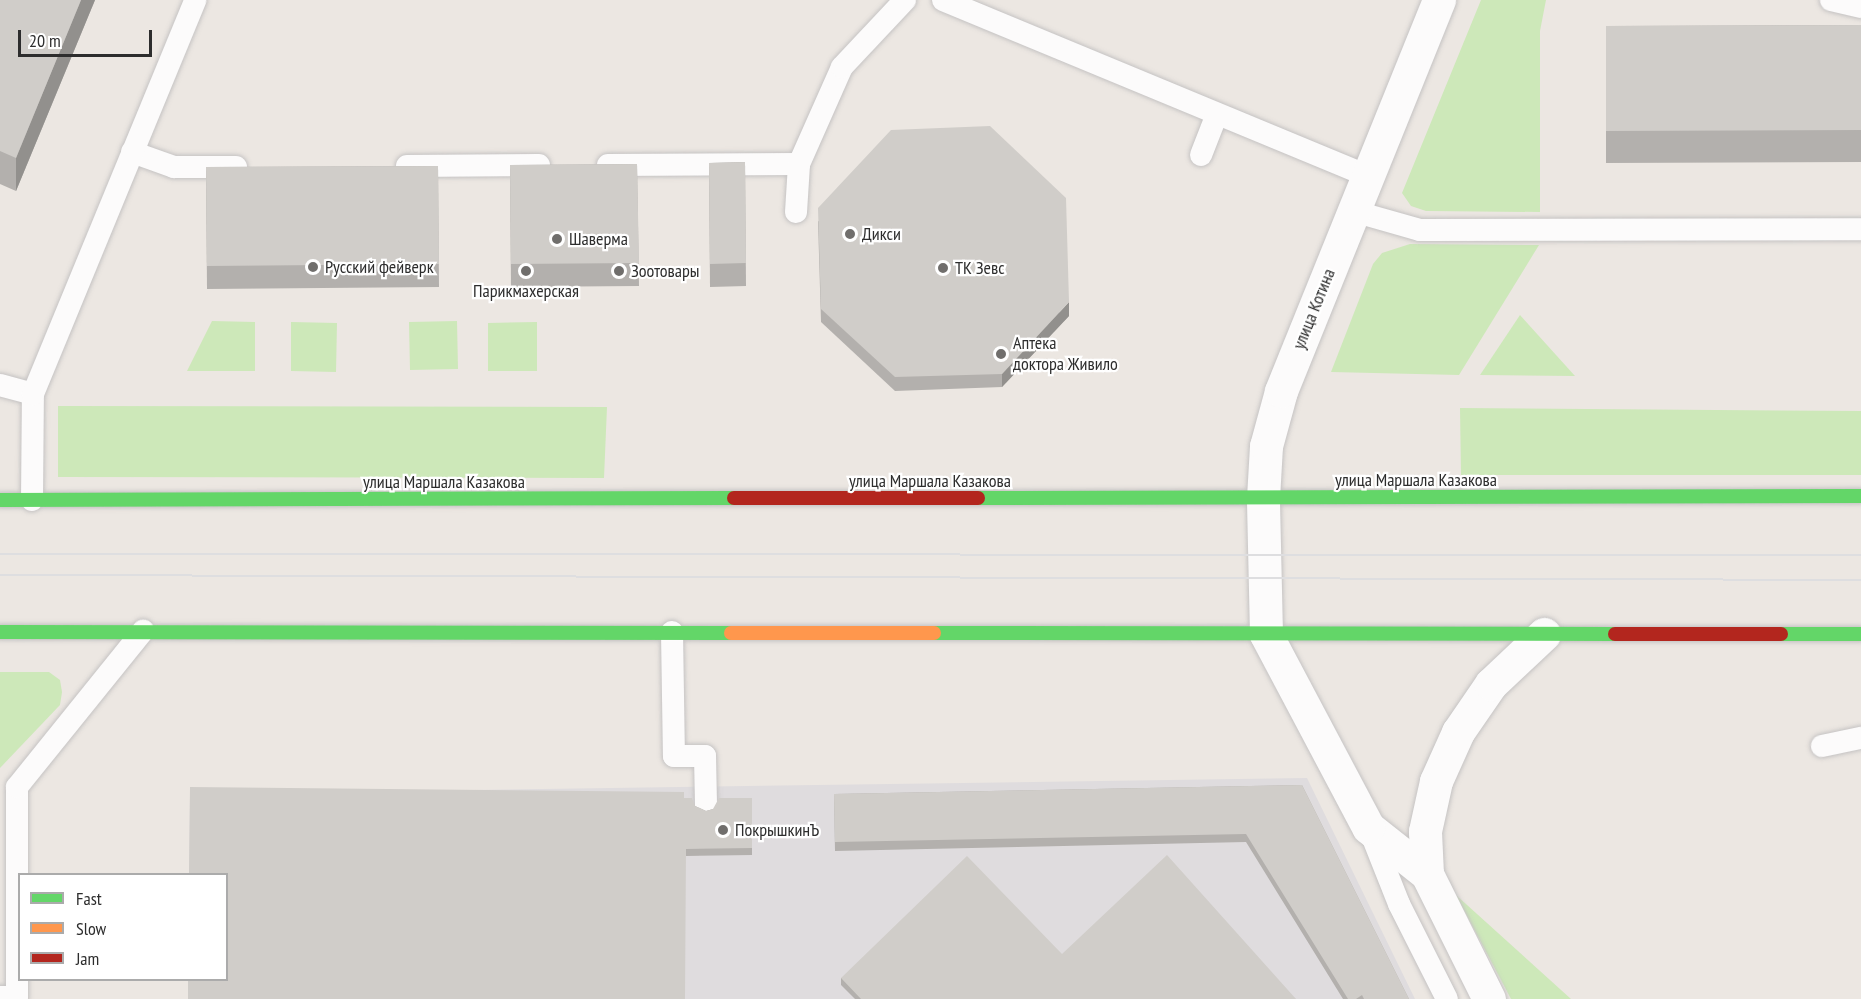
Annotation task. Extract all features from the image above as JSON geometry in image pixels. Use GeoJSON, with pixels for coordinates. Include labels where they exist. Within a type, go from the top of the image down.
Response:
{"type":"FeatureCollection","features":[{"type":"Feature","properties":{"kind":"main road","name":"улица Маршала Казакова"},"geometry":{"type":"LineString","coordinates":[[0,500],[1861,496]]}},
{"type":"Feature","properties":{"kind":"main road"},"geometry":{"type":"LineString","coordinates":[[0,632],[1861,634]]}},
{"type":"Feature","properties":{"kind":"street","name":"улица Котина"},"geometry":{"type":"LineString","coordinates":[[1266,634],[1263,498],[1266,446],[1281,391],[1439,0]]}},
{"type":"Feature","properties":{"kind":"street"},"geometry":{"type":"LineString","coordinates":[[1266,634],[1368,827],[1427,874]]}},
{"type":"Feature","properties":{"kind":"street"},"geometry":{"type":"LineString","coordinates":[[1490,999],[1427,874],[1425,831],[1436,781],[1458,732],[1491,684],[1544,634]]}},
{"type":"Feature","properties":{"kind":"lane"},"geometry":{"type":"LineString","coordinates":[[32,500],[33,394],[195,0]]}},
{"type":"Feature","properties":{"kind":"lane"},"geometry":{"type":"LineString","coordinates":[[796,212],[799,164],[842,67],[904,0]]}},
{"type":"Feature","properties":{"kind":"lane"},"geometry":{"type":"LineString","coordinates":[[943,0],[1367,176]]}},
{"type":"Feature","properties":{"kind":"lane"},"geometry":{"type":"LineString","coordinates":[[1831,0],[1861,7]]}},
{"type":"Feature","properties":{"kind":"lane"},"geometry":{"type":"LineString","coordinates":[[1200,155],[1217,114]]}},
{"type":"Feature","properties":{"kind":"lane"},"geometry":{"type":"LineString","coordinates":[[132,152],[174,167],[255,167]]}},
{"type":"Feature","properties":{"kind":"lane"},"geometry":{"type":"LineString","coordinates":[[584,165],[799,164]]}},
{"type":"Feature","properties":{"kind":"lane"},"geometry":{"type":"LineString","coordinates":[[384,166],[560,165]]}},
{"type":"Feature","properties":{"kind":"lane"},"geometry":{"type":"LineString","coordinates":[[1353,212],[1420,230],[1861,229]]}},
{"type":"Feature","properties":{"kind":"lane"},"geometry":{"type":"LineString","coordinates":[[0,385],[33,394]]}},
{"type":"Feature","properties":{"kind":"lane"},"geometry":{"type":"LineString","coordinates":[[11,998],[17,787],[143,631]]}},
{"type":"Feature","properties":{"kind":"lane"},"geometry":{"type":"LineString","coordinates":[[672,632],[674,756],[705,756],[706,805]]}},
{"type":"Feature","properties":{"kind":"lane"},"geometry":{"type":"LineString","coordinates":[[1822,746],[1861,738]]}},
{"type":"Feature","properties":{"kind":"lane"},"geometry":{"type":"LineString","coordinates":[[1368,827],[1399,904],[1447,999]]}},
{"type":"Feature","properties":{"kind":"shaded area"},"geometry":{"type":"Polygon","coordinates":[[[1307,778],[1415,999],[188,999],[188,981],[228,981],[228,873],[189,873],[190,794],[1307,778]]]}},
{"type":"Feature","properties":{"kind":"green space"},"geometry":{"type":"Polygon","coordinates":[[[1481,0],[1546,0],[1540,31],[1540,212],[1426,211],[1411,206],[1402,193],[1481,0]]]}},
{"type":"Feature","properties":{"kind":"green space"},"geometry":{"type":"Polygon","coordinates":[[[1410,244],[1539,245],[1459,375],[1331,372],[1373,264],[1382,253],[1410,244]]]}},
{"type":"Feature","properties":{"kind":"green space"},"geometry":{"type":"Polygon","coordinates":[[[1520,315],[1575,376],[1480,375],[1520,315]]]}},
{"type":"Feature","properties":{"kind":"green space"},"geometry":{"type":"Polygon","coordinates":[[[212,321],[255,322],[255,371],[187,371],[212,321]]]}},
{"type":"Feature","properties":{"kind":"green space"},"geometry":{"type":"Polygon","coordinates":[[[457,321],[458,369],[410,370],[409,322],[457,321]]]}},
{"type":"Feature","properties":{"kind":"green space"},"geometry":{"type":"Polygon","coordinates":[[[291,322],[337,323],[336,372],[291,371],[291,322]]]}},
{"type":"Feature","properties":{"kind":"green space"},"geometry":{"type":"Polygon","coordinates":[[[537,322],[537,371],[488,371],[488,323],[537,322]]]}},
{"type":"Feature","properties":{"kind":"green space"},"geometry":{"type":"Polygon","coordinates":[[[58,406],[607,407],[604,478],[58,477],[58,406]]]}},
{"type":"Feature","properties":{"kind":"green space"},"geometry":{"type":"Polygon","coordinates":[[[1460,408],[1861,411],[1861,475],[1461,475],[1460,408]]]}},
{"type":"Feature","properties":{"kind":"green space"},"geometry":{"type":"Polygon","coordinates":[[[0,672],[49,672],[60,680],[62,692],[60,705],[0,768],[0,672]]]}},
{"type":"Feature","properties":{"kind":"green space"},"geometry":{"type":"Polygon","coordinates":[[[1456,895],[1571,999],[1511,999],[1456,895]]]}},
{"type":"Feature","properties":{"kind":"building"},"geometry":{"type":"Polygon","coordinates":[[[0,0],[81,0],[16,158],[0,151],[0,0]]]}},
{"type":"Feature","properties":{"kind":"building"},"geometry":{"type":"Polygon","coordinates":[[[1861,25],[1861,130],[1606,131],[1606,26],[1861,25]]]}},
{"type":"Feature","properties":{"kind":"building","name":"ТК Зевс"},"geometry":{"type":"Polygon","coordinates":[[[990,126],[1066,198],[1069,302],[1002,374],[895,377],[821,309],[818,208],[891,130],[990,126]]]}},
{"type":"Feature","properties":{"kind":"building"},"geometry":{"type":"Polygon","coordinates":[[[745,162],[746,263],[710,264],[709,163],[745,162]]]}},
{"type":"Feature","properties":{"kind":"building"},"geometry":{"type":"Polygon","coordinates":[[[637,164],[639,263],[511,264],[510,165],[637,164]]]}},
{"type":"Feature","properties":{"kind":"building"},"geometry":{"type":"Polygon","coordinates":[[[438,166],[439,264],[207,266],[206,167],[438,166]]]}},
{"type":"Feature","properties":{"kind":"building"},"geometry":{"type":"Polygon","coordinates":[[[1302,785],[1409,999],[1364,999],[1362,995],[1356,999],[1348,999],[1246,834],[835,842],[834,794],[1302,785]]]}},
{"type":"Feature","properties":{"kind":"building"},"geometry":{"type":"Polygon","coordinates":[[[190,787],[684,792],[684,798],[692,798],[695,806],[706,811],[713,809],[719,798],[752,798],[752,848],[686,849],[685,999],[188,999],[188,981],[228,981],[228,873],[189,873],[190,787]]]}},
{"type":"Feature","properties":{"kind":"building"},"geometry":{"type":"Polygon","coordinates":[[[1167,855],[1296,999],[861,999],[841,978],[967,856],[1062,954],[1167,855]]]}},
{"type":"Feature","properties":{"kind":"tram line"},"geometry":{"type":"LineString","coordinates":[[0,554],[1861,555]]}},
{"type":"Feature","properties":{"kind":"tram line"},"geometry":{"type":"LineString","coordinates":[[0,575],[1861,580]]}},
{"type":"Feature","properties":{"kind":"traffic: fast"},"geometry":{"type":"LineString","coordinates":[[978,498],[1861,496]]}},
{"type":"Feature","properties":{"kind":"traffic: fast"},"geometry":{"type":"LineString","coordinates":[[0,500],[734,498]]}},
{"type":"Feature","properties":{"kind":"traffic: fast"},"geometry":{"type":"LineString","coordinates":[[0,632],[731,633]]}},
{"type":"Feature","properties":{"kind":"traffic: fast"},"geometry":{"type":"LineString","coordinates":[[934,633],[1615,634]]}},
{"type":"Feature","properties":{"kind":"traffic: fast"},"geometry":{"type":"LineString","coordinates":[[1781,634],[1861,634]]}},
{"type":"Feature","properties":{"kind":"traffic: slow"},"geometry":{"type":"LineString","coordinates":[[731,633],[934,633]]}},
{"type":"Feature","properties":{"kind":"traffic: jam"},"geometry":{"type":"LineString","coordinates":[[734,498],[978,498]]}},
{"type":"Feature","properties":{"kind":"traffic: jam"},"geometry":{"type":"LineString","coordinates":[[1615,634],[1781,634]]}},
{"type":"Feature","properties":{"kind":"place","name":"Дикси"},"geometry":{"type":"Point","coordinates":[850,234]}},
{"type":"Feature","properties":{"kind":"place","name":"Шаверма"},"geometry":{"type":"Point","coordinates":[557,239]}},
{"type":"Feature","properties":{"kind":"place","name":"Русский фейверк"},"geometry":{"type":"Point","coordinates":[313,267]}},
{"type":"Feature","properties":{"kind":"place","name":"ТК Зевс"},"geometry":{"type":"Point","coordinates":[943,268]}},
{"type":"Feature","properties":{"kind":"place","name":"Парикмахерская"},"geometry":{"type":"Point","coordinates":[526,271]}},
{"type":"Feature","properties":{"kind":"place","name":"Зоотовары"},"geometry":{"type":"Point","coordinates":[619,271]}},
{"type":"Feature","properties":{"kind":"place","name":"Аптека доктора Живило"},"geometry":{"type":"Point","coordinates":[1001,354]}},
{"type":"Feature","properties":{"kind":"place","name":"ПокрышкинЪ"},"geometry":{"type":"Point","coordinates":[723,830]}}]}
